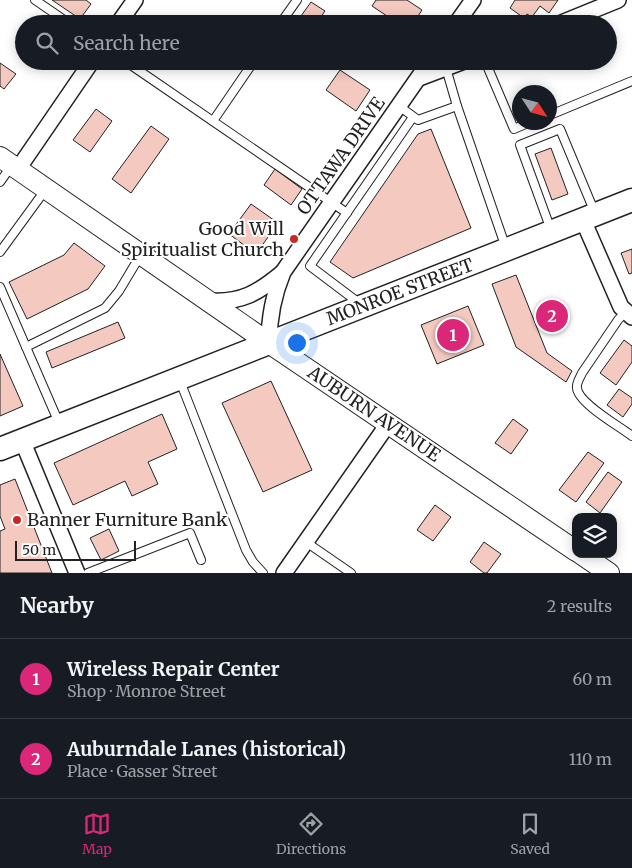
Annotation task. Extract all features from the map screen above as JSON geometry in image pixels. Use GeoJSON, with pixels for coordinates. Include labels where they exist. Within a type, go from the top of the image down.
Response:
{"type":"FeatureCollection","features":[{"type":"Feature","properties":{"kind":"main road","name":"MONROE STREET"},"geometry":{"type":"LineString","coordinates":[[0,449],[632,200]]}},
{"type":"Feature","properties":{"kind":"street"},"geometry":{"type":"LineString","coordinates":[[124,15],[134,0]]}},
{"type":"Feature","properties":{"kind":"street"},"geometry":{"type":"LineString","coordinates":[[462,15],[473,0]]}},
{"type":"Feature","properties":{"kind":"street"},"geometry":{"type":"LineString","coordinates":[[581,15],[618,0]]}},
{"type":"Feature","properties":{"kind":"street"},"geometry":{"type":"LineString","coordinates":[[10,164],[85,70]]}},
{"type":"Feature","properties":{"kind":"street","name":"OTTAWA DRIVE"},"geometry":{"type":"LineString","coordinates":[[269,343],[271,308],[284,272],[424,70]]}},
{"type":"Feature","properties":{"kind":"street"},"geometry":{"type":"LineString","coordinates":[[419,78],[441,70]]}},
{"type":"Feature","properties":{"kind":"street","name":"AUBURN AVENUE"},"geometry":{"type":"LineString","coordinates":[[10,164],[269,343],[572,548]]}},
{"type":"Feature","properties":{"kind":"street"},"geometry":{"type":"LineString","coordinates":[[589,217],[613,291],[621,307],[629,314]]}},
{"type":"Feature","properties":{"kind":"street","name":"OTTAWA DRIVE"},"geometry":{"type":"LineString","coordinates":[[209,301],[225,302],[248,296],[284,272]]}},
{"type":"Feature","properties":{"kind":"street"},"geometry":{"type":"LineString","coordinates":[[284,573],[388,424]]}},
{"type":"Feature","properties":{"kind":"street"},"geometry":{"type":"LineString","coordinates":[[22,440],[77,573]]}},
{"type":"Feature","properties":{"kind":"street"},"geometry":{"type":"LineString","coordinates":[[587,558],[609,573]]}},
{"type":"Feature","properties":{"kind":"lane"},"geometry":{"type":"LineString","coordinates":[[35,0],[57,15]]}},
{"type":"Feature","properties":{"kind":"lane"},"geometry":{"type":"LineString","coordinates":[[286,15],[297,0]]}},
{"type":"Feature","properties":{"kind":"lane"},"geometry":{"type":"LineString","coordinates":[[138,70],[347,213]]}},
{"type":"Feature","properties":{"kind":"lane"},"geometry":{"type":"LineString","coordinates":[[213,121],[248,70]]}},
{"type":"Feature","properties":{"kind":"lane"},"geometry":{"type":"LineString","coordinates":[[447,70],[506,250]]}},
{"type":"Feature","properties":{"kind":"lane"},"geometry":{"type":"LineString","coordinates":[[489,70],[512,124]]}},
{"type":"Feature","properties":{"kind":"lane"},"geometry":{"type":"LineString","coordinates":[[557,112],[632,82]]}},
{"type":"Feature","properties":{"kind":"lane"},"geometry":{"type":"LineString","coordinates":[[399,106],[418,120],[457,106]]}},
{"type":"Feature","properties":{"kind":"lane"},"geometry":{"type":"LineString","coordinates":[[310,266],[413,116]]}},
{"type":"Feature","properties":{"kind":"lane"},"geometry":{"type":"LineString","coordinates":[[520,146],[560,129],[589,217]]}},
{"type":"Feature","properties":{"kind":"lane"},"geometry":{"type":"LineString","coordinates":[[514,130],[552,232]]}},
{"type":"Feature","properties":{"kind":"lane"},"geometry":{"type":"LineString","coordinates":[[376,140],[390,150]]}},
{"type":"Feature","properties":{"kind":"lane"},"geometry":{"type":"LineString","coordinates":[[0,182],[10,164]]}},
{"type":"Feature","properties":{"kind":"lane"},"geometry":{"type":"LineString","coordinates":[[352,174],[366,186]]}},
{"type":"Feature","properties":{"kind":"lane"},"geometry":{"type":"LineString","coordinates":[[0,252],[46,189]]}},
{"type":"Feature","properties":{"kind":"lane"},"geometry":{"type":"LineString","coordinates":[[26,347],[105,308],[119,291],[141,254]]}},
{"type":"Feature","properties":{"kind":"lane"},"geometry":{"type":"LineString","coordinates":[[295,255],[363,306]]}},
{"type":"Feature","properties":{"kind":"lane"},"geometry":{"type":"LineString","coordinates":[[0,287],[60,425]]}},
{"type":"Feature","properties":{"kind":"lane"},"geometry":{"type":"LineString","coordinates":[[629,314],[618,320],[582,373],[577,388],[585,403],[632,436]]}},
{"type":"Feature","properties":{"kind":"lane"},"geometry":{"type":"LineString","coordinates":[[179,379],[246,550],[253,562],[263,573]]}},
{"type":"Feature","properties":{"kind":"lane"},"geometry":{"type":"LineString","coordinates":[[88,573],[190,533],[201,560]]}},
{"type":"Feature","properties":{"kind":"lane"},"geometry":{"type":"LineString","coordinates":[[306,542],[351,573]]}},
{"type":"Feature","properties":{"kind":"building"},"geometry":{"type":"Polygon","coordinates":[[[52,0],[86,0],[91,4],[83,15],[74,15],[52,0]]]}},
{"type":"Feature","properties":{"kind":"building"},"geometry":{"type":"Polygon","coordinates":[[[376,0],[407,0],[422,10],[419,15],[386,15],[372,6],[376,0]]]}},
{"type":"Feature","properties":{"kind":"building"},"geometry":{"type":"Polygon","coordinates":[[[515,0],[558,0],[549,13],[540,6],[533,15],[520,15],[510,8],[515,0]]]}},
{"type":"Feature","properties":{"kind":"building"},"geometry":{"type":"Polygon","coordinates":[[[311,2],[325,11],[322,15],[302,15],[311,2]]]}},
{"type":"Feature","properties":{"kind":"building"},"geometry":{"type":"Polygon","coordinates":[[[0,63],[16,74],[4,89],[0,86],[0,63]]]}},
{"type":"Feature","properties":{"kind":"building"},"geometry":{"type":"Polygon","coordinates":[[[340,70],[370,90],[356,111],[326,90],[340,70]]]}},
{"type":"Feature","properties":{"kind":"building"},"geometry":{"type":"Polygon","coordinates":[[[96,109],[112,121],[90,152],[73,140],[96,109]]]}},
{"type":"Feature","properties":{"kind":"building"},"geometry":{"type":"Polygon","coordinates":[[[151,126],[169,139],[131,193],[112,179],[151,126]]]}},
{"type":"Feature","properties":{"kind":"building"},"geometry":{"type":"Polygon","coordinates":[[[431,129],[471,228],[353,278],[330,262],[418,134],[431,129]]]}},
{"type":"Feature","properties":{"kind":"building"},"geometry":{"type":"Polygon","coordinates":[[[551,148],[568,194],[552,200],[535,154],[551,148]]]}},
{"type":"Feature","properties":{"kind":"building"},"geometry":{"type":"Polygon","coordinates":[[[275,169],[302,189],[291,205],[264,185],[275,169]]]}},
{"type":"Feature","properties":{"kind":"building"},"geometry":{"type":"Polygon","coordinates":[[[251,204],[278,223],[256,254],[229,234],[251,204]]]}},
{"type":"Feature","properties":{"kind":"building"},"geometry":{"type":"Polygon","coordinates":[[[74,243],[105,266],[88,289],[27,319],[9,282],[64,255],[74,243]]]}},
{"type":"Feature","properties":{"kind":"building"},"geometry":{"type":"Polygon","coordinates":[[[632,249],[632,273],[629,274],[621,253],[632,249]]]}},
{"type":"Feature","properties":{"kind":"building"},"geometry":{"type":"Polygon","coordinates":[[[516,275],[547,353],[572,371],[566,382],[516,347],[492,284],[516,275]]]}},
{"type":"Feature","properties":{"kind":"building"},"geometry":{"type":"Polygon","coordinates":[[[468,306],[484,345],[437,364],[421,325],[468,306]]]}},
{"type":"Feature","properties":{"kind":"building"},"geometry":{"type":"Polygon","coordinates":[[[118,322],[125,338],[52,368],[46,352],[118,322]]]}},
{"type":"Feature","properties":{"kind":"building"},"geometry":{"type":"Polygon","coordinates":[[[624,340],[632,346],[632,362],[616,385],[600,373],[624,340]]]}},
{"type":"Feature","properties":{"kind":"building"},"geometry":{"type":"Polygon","coordinates":[[[0,354],[23,406],[0,416],[0,354]]]}},
{"type":"Feature","properties":{"kind":"building"},"geometry":{"type":"Polygon","coordinates":[[[271,381],[312,470],[263,492],[222,403],[271,381]]]}},
{"type":"Feature","properties":{"kind":"building"},"geometry":{"type":"Polygon","coordinates":[[[619,389],[632,398],[632,404],[623,417],[607,405],[619,389]]]}},
{"type":"Feature","properties":{"kind":"building"},"geometry":{"type":"Polygon","coordinates":[[[162,414],[177,449],[148,462],[158,484],[132,496],[125,481],[73,505],[54,463],[162,414]]]}},
{"type":"Feature","properties":{"kind":"building"},"geometry":{"type":"Polygon","coordinates":[[[513,419],[528,430],[511,454],[495,443],[513,419]]]}},
{"type":"Feature","properties":{"kind":"building"},"geometry":{"type":"Polygon","coordinates":[[[588,452],[604,463],[576,502],[559,490],[588,452]]]}},
{"type":"Feature","properties":{"kind":"building"},"geometry":{"type":"Polygon","coordinates":[[[608,472],[622,482],[600,513],[586,502],[608,472]]]}},
{"type":"Feature","properties":{"kind":"building"},"geometry":{"type":"Polygon","coordinates":[[[15,479],[52,573],[0,573],[0,531],[5,529],[0,516],[0,485],[15,479]]]}},
{"type":"Feature","properties":{"kind":"building"},"geometry":{"type":"Polygon","coordinates":[[[435,505],[451,517],[433,541],[417,530],[435,505]]]}},
{"type":"Feature","properties":{"kind":"building"},"geometry":{"type":"Polygon","coordinates":[[[109,529],[119,551],[101,560],[90,538],[109,529]]]}},
{"type":"Feature","properties":{"kind":"building"},"geometry":{"type":"Polygon","coordinates":[[[484,542],[501,554],[487,573],[484,573],[470,562],[484,542]]]}},
{"type":"Feature","properties":{"kind":"place","name":"Good Will Spiritualist Church"},"geometry":{"type":"Point","coordinates":[294,239]}},
{"type":"Feature","properties":{"kind":"place","name":"Auburndale Lanes (historical)"},"geometry":{"type":"Point","coordinates":[552,316]}},
{"type":"Feature","properties":{"kind":"place","name":"Wireless Repair Center"},"geometry":{"type":"Point","coordinates":[453,335]}},
{"type":"Feature","properties":{"kind":"place","name":"Banner Furniture Bank"},"geometry":{"type":"Point","coordinates":[17,520]}}]}
